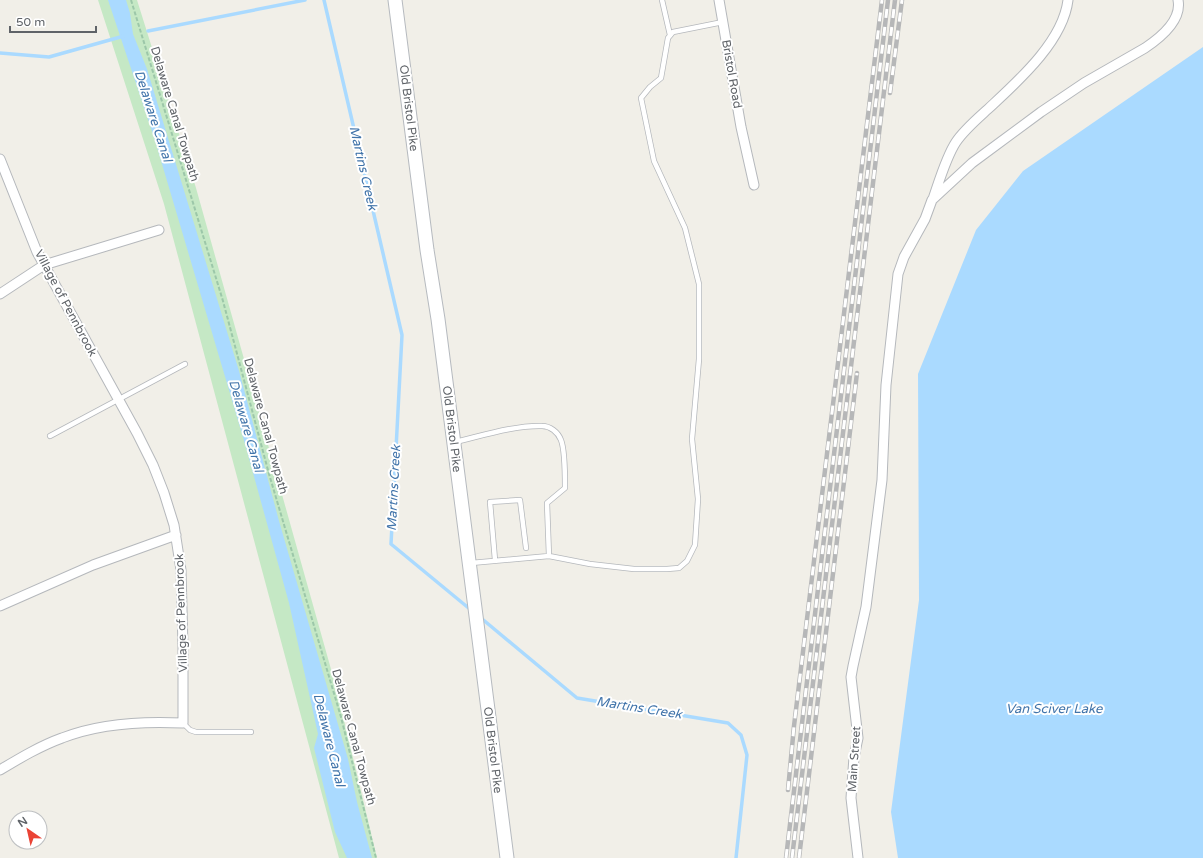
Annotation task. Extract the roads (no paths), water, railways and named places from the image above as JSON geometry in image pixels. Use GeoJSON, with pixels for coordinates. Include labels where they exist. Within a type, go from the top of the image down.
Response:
{"type":"FeatureCollection","features":[{"type":"Feature","properties":{"kind":"main road","name":"Old Bristol Pike"},"geometry":{"type":"LineString","coordinates":[[395,0],[507,858]]}},
{"type":"Feature","properties":{"kind":"street","name":"Bristol Road"},"geometry":{"type":"LineString","coordinates":[[720,0],[741,127],[754,185]]}},
{"type":"Feature","properties":{"kind":"street","name":"Main Street"},"geometry":{"type":"LineString","coordinates":[[858,858],[851,798],[854,757],[858,738],[851,678],[866,607],[882,480],[886,386],[898,274],[904,257],[925,219],[945,165],[956,142],[973,123],[1006,93],[1032,66],[1052,40],[1064,18],[1068,0]]}},
{"type":"Feature","properties":{"kind":"street"},"geometry":{"type":"LineString","coordinates":[[932,200],[972,164],[1041,112],[1084,83],[1154,42],[1165,32],[1175,16],[1178,9],[1178,0]]}},
{"type":"Feature","properties":{"kind":"street","name":"Village of Pennbrook"},"geometry":{"type":"LineString","coordinates":[[0,159],[37,252],[137,433],[164,493],[176,535],[181,578],[183,723]]}},
{"type":"Feature","properties":{"kind":"street"},"geometry":{"type":"LineString","coordinates":[[0,294],[44,265],[159,230]]}},
{"type":"Feature","properties":{"kind":"street"},"geometry":{"type":"LineString","coordinates":[[0,606],[93,564],[176,535]]}},
{"type":"Feature","properties":{"kind":"street"},"geometry":{"type":"LineString","coordinates":[[0,770],[40,747],[63,737],[87,730],[139,723],[183,723]]}},
{"type":"Feature","properties":{"kind":"lane"},"geometry":{"type":"LineString","coordinates":[[662,0],[670,35]]}},
{"type":"Feature","properties":{"kind":"lane"},"geometry":{"type":"LineString","coordinates":[[468,563],[549,556],[590,564],[634,569],[667,569],[679,568],[687,561],[695,545],[698,499],[692,439],[699,359],[699,284],[684,228],[654,161],[641,98],[650,87],[661,78],[668,38],[673,32],[723,22]]}},
{"type":"Feature","properties":{"kind":"lane"},"geometry":{"type":"LineString","coordinates":[[50,436],[185,364]]}},
{"type":"Feature","properties":{"kind":"lane"},"geometry":{"type":"LineString","coordinates":[[453,442],[512,429],[543,426],[555,431],[561,440],[565,469],[565,488],[547,503],[549,556]]}},
{"type":"Feature","properties":{"kind":"lane"},"geometry":{"type":"LineString","coordinates":[[495,560],[490,502],[520,500],[526,548]]}},
{"type":"Feature","properties":{"kind":"lane"},"geometry":{"type":"LineString","coordinates":[[183,723],[190,730],[196,732],[251,732]]}},
{"type":"Feature","properties":{"kind":"water","name":"Delaware Canal"},"geometry":{"type":"Polygon","coordinates":[[[108,0],[126,0],[130,13],[133,34],[147,69],[239,371],[279,521],[348,759],[357,802],[372,858],[347,858],[335,832],[314,748],[318,734],[289,603],[245,444],[154,137],[108,0]]]}},
{"type":"Feature","properties":{"kind":"water","name":"Van Sciver Lake"},"geometry":{"type":"Polygon","coordinates":[[[1203,47],[1203,858],[898,858],[891,812],[919,600],[918,374],[976,230],[1023,171],[1203,47]]]}},
{"type":"Feature","properties":{"kind":"waterway"},"geometry":{"type":"LineString","coordinates":[[148,31],[305,0]]}},
{"type":"Feature","properties":{"kind":"waterway","name":"Martins Creek"},"geometry":{"type":"LineString","coordinates":[[324,0],[402,335],[391,544],[471,610]]}},
{"type":"Feature","properties":{"kind":"waterway"},"geometry":{"type":"LineString","coordinates":[[0,53],[49,57],[124,36]]}},
{"type":"Feature","properties":{"kind":"waterway","name":"Martins Creek"},"geometry":{"type":"LineString","coordinates":[[481,618],[577,698],[728,723],[741,735],[747,755],[736,858]]}},
{"type":"Feature","properties":{"kind":"railway"},"geometry":{"type":"LineString","coordinates":[[788,790],[794,726],[882,0]]}},
{"type":"Feature","properties":{"kind":"railway"},"geometry":{"type":"LineString","coordinates":[[786,858],[888,0]]}},
{"type":"Feature","properties":{"kind":"railway"},"geometry":{"type":"LineString","coordinates":[[792,858],[895,0]]}},
{"type":"Feature","properties":{"kind":"railway"},"geometry":{"type":"LineString","coordinates":[[890,93],[902,0]]}},
{"type":"Feature","properties":{"kind":"railway"},"geometry":{"type":"LineString","coordinates":[[799,858],[857,373]]}}]}
